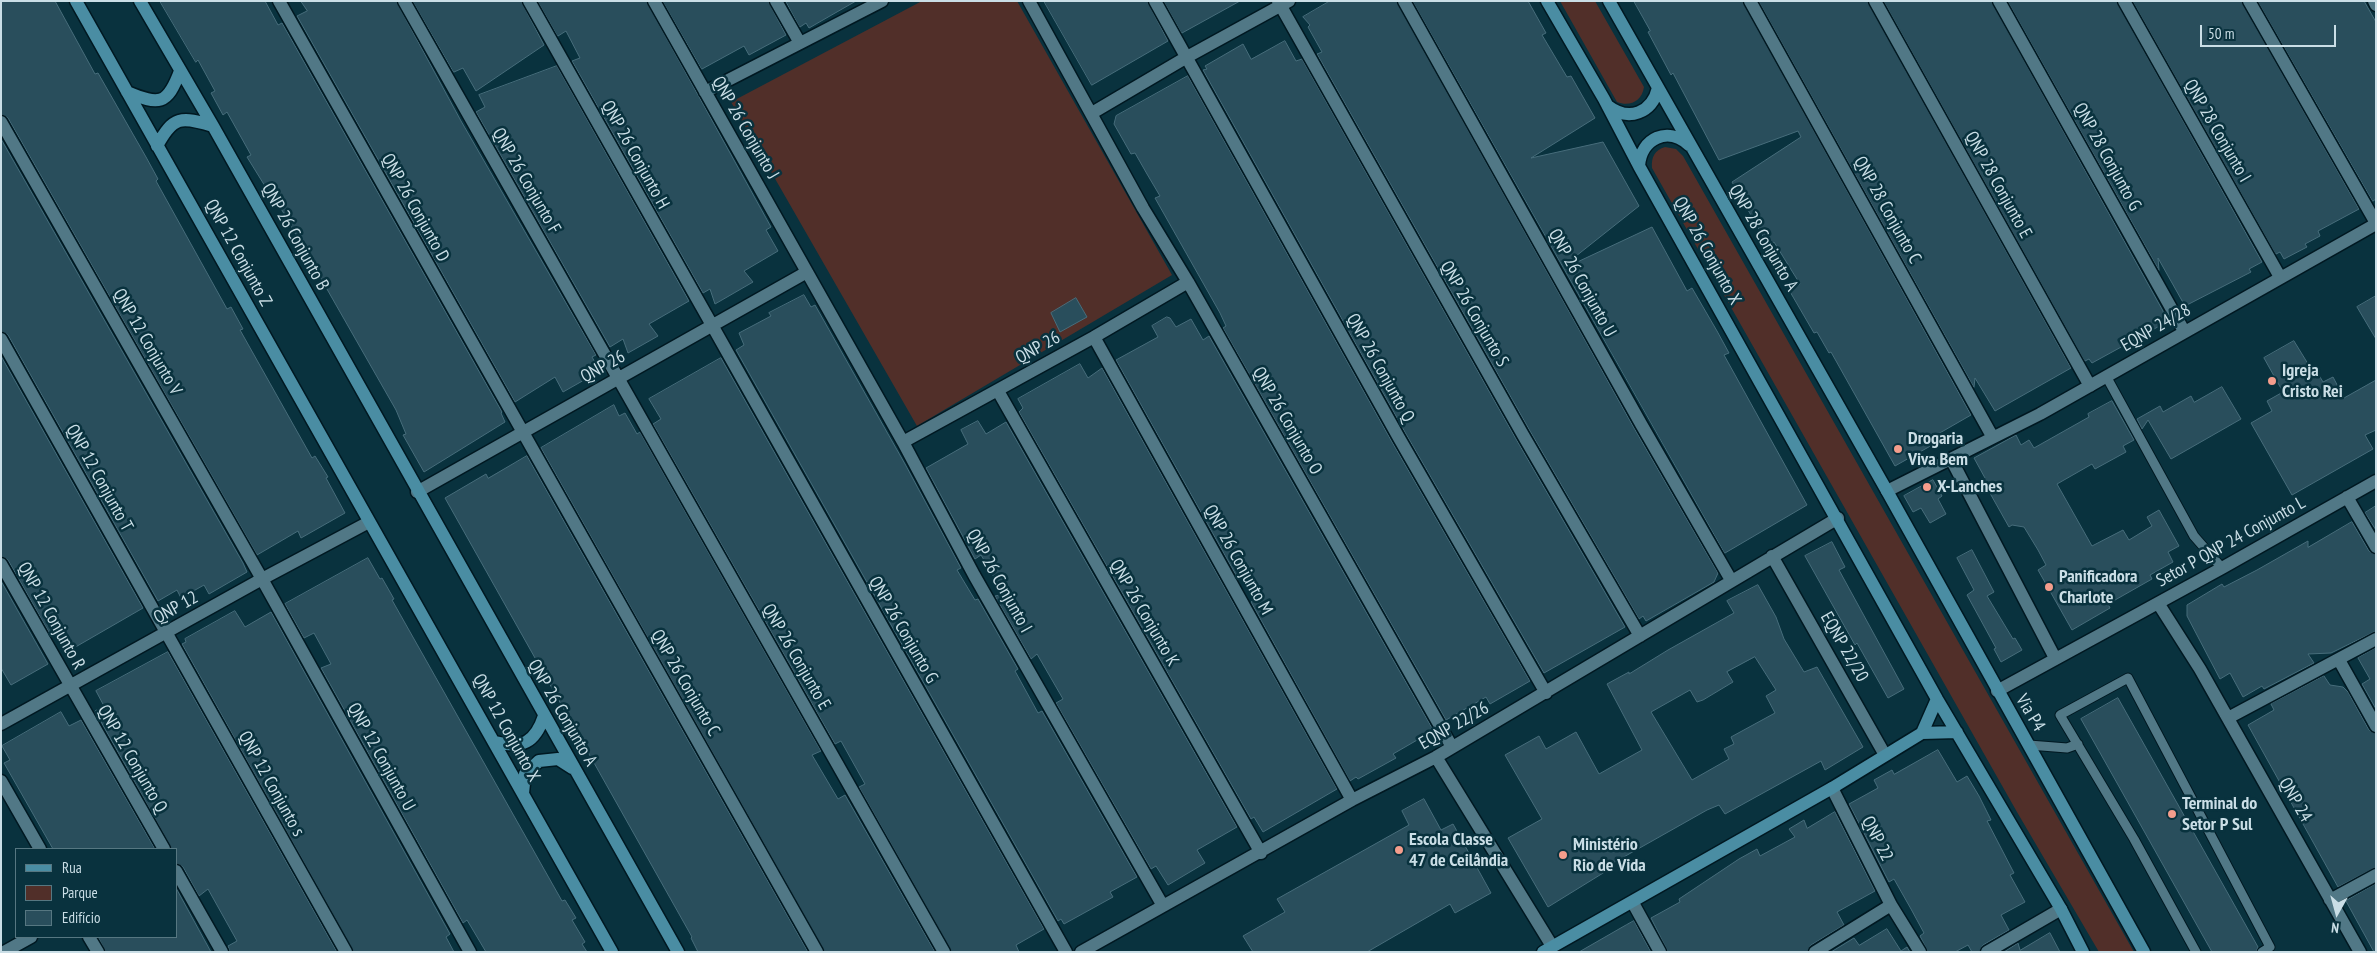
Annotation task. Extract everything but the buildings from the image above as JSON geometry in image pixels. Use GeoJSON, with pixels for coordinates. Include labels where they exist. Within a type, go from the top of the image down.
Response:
{"type":"FeatureCollection","features":[{"type":"Feature","properties":{"kind":"street","name":"QNP 12 Conjunto Z"},"geometry":{"type":"LineString","coordinates":[[76,1],[370,522]]}},
{"type":"Feature","properties":{"kind":"street","name":"QNP 26 Conjunto B"},"geometry":{"type":"LineString","coordinates":[[140,1],[213,126],[417,492]]}},
{"type":"Feature","properties":{"kind":"street","name":"QNP 26 Conjunto D"},"geometry":{"type":"LineString","coordinates":[[278,1],[522,432]]}},
{"type":"Feature","properties":{"kind":"street","name":"QNP 26 Conjunto F"},"geometry":{"type":"LineString","coordinates":[[404,1],[618,379]]}},
{"type":"Feature","properties":{"kind":"street","name":"QNP 26 Conjunto H"},"geometry":{"type":"LineString","coordinates":[[529,1],[711,326]]}},
{"type":"Feature","properties":{"kind":"street","name":"QNP 26 Conjunto J"},"geometry":{"type":"LineString","coordinates":[[654,1],[806,272]]}},
{"type":"Feature","properties":{"kind":"street"},"geometry":{"type":"LineString","coordinates":[[776,1],[800,44]]}},
{"type":"Feature","properties":{"kind":"street"},"geometry":{"type":"LineString","coordinates":[[704,92],[882,1]]}},
{"type":"Feature","properties":{"kind":"street","name":"QNP 26 Conjunto O"},"geometry":{"type":"LineString","coordinates":[[1029,1],[1143,208],[1188,282],[1452,748]]}},
{"type":"Feature","properties":{"kind":"street","name":"QNP 26 Conjunto Q"},"geometry":{"type":"LineString","coordinates":[[1155,1],[1390,421],[1546,694]]}},
{"type":"Feature","properties":{"kind":"street","name":"QNP 26 Conjunto U"},"geometry":{"type":"LineString","coordinates":[[1404,1],[1641,424],[1731,580]]}},
{"type":"Feature","properties":{"kind":"street","name":"QNP 26 Conjunto X"},"geometry":{"type":"LineString","coordinates":[[1547,1],[1604,99],[1639,166],[1838,518]]}},
{"type":"Feature","properties":{"kind":"street","name":"QNP 28 Conjunto A"},"geometry":{"type":"LineString","coordinates":[[1609,1],[1887,491]]}},
{"type":"Feature","properties":{"kind":"street","name":"QNP 28 Conjunto C"},"geometry":{"type":"LineString","coordinates":[[1750,1],[1992,436]]}},
{"type":"Feature","properties":{"kind":"street","name":"QNP 28 Conjunto E"},"geometry":{"type":"LineString","coordinates":[[1875,1],[2090,386]]}},
{"type":"Feature","properties":{"kind":"street","name":"QNP 28 Conjunto G"},"geometry":{"type":"LineString","coordinates":[[1999,1],[2184,331]]}},
{"type":"Feature","properties":{"kind":"street","name":"QNP 28 Conjunto I"},"geometry":{"type":"LineString","coordinates":[[2124,1],[2280,277]]}},
{"type":"Feature","properties":{"kind":"street"},"geometry":{"type":"LineString","coordinates":[[2249,1],[2376,223]]}},
{"type":"Feature","properties":{"kind":"street"},"geometry":{"type":"LineString","coordinates":[[2374,1],[2376,5]]}},
{"type":"Feature","properties":{"kind":"street"},"geometry":{"type":"LineString","coordinates":[[1092,113],[1283,3]]}},
{"type":"Feature","properties":{"kind":"street","name":"QNP 26 Conjunto S"},"geometry":{"type":"LineString","coordinates":[[1283,3],[1523,435],[1640,636]]}},
{"type":"Feature","properties":{"kind":"street"},"geometry":{"type":"LineString","coordinates":[[127,92],[150,102],[165,99],[174,89],[180,72]]}},
{"type":"Feature","properties":{"kind":"street"},"geometry":{"type":"LineString","coordinates":[[1604,99],[1608,105],[1621,113],[1636,114],[1649,108],[1658,88]]}},
{"type":"Feature","properties":{"kind":"street"},"geometry":{"type":"LineString","coordinates":[[157,146],[168,126],[179,120],[194,120],[213,126]]}},
{"type":"Feature","properties":{"kind":"street","name":"QNP 12 Conjunto V"},"geometry":{"type":"LineString","coordinates":[[1,122],[262,580]]}},
{"type":"Feature","properties":{"kind":"street"},"geometry":{"type":"LineString","coordinates":[[1639,166],[1643,149],[1656,137],[1664,135],[1682,139],[1693,151]]}},
{"type":"Feature","properties":{"kind":"street","name":"EQNP 24/28"},"geometry":{"type":"LineString","coordinates":[[1887,491],[1992,436],[2040,414],[2376,223]]}},
{"type":"Feature","properties":{"kind":"street","name":"QNP 26"},"geometry":{"type":"LineString","coordinates":[[417,492],[806,272]]}},
{"type":"Feature","properties":{"kind":"street","name":"QNP 26 Conjunto I"},"geometry":{"type":"LineString","coordinates":[[806,272],[902,442],[979,584],[1163,906]]}},
{"type":"Feature","properties":{"kind":"street","name":"QNP 26"},"geometry":{"type":"LineString","coordinates":[[902,442],[998,391],[1188,282]]}},
{"type":"Feature","properties":{"kind":"street","name":"QNP 26 Conjunto G"},"geometry":{"type":"LineString","coordinates":[[711,326],[1066,952]]}},
{"type":"Feature","properties":{"kind":"street","name":"QNP 26 Conjunto M"},"geometry":{"type":"LineString","coordinates":[[1094,337],[1352,800]]}},
{"type":"Feature","properties":{"kind":"street","name":"QNP 12 Conjunto T"},"geometry":{"type":"LineString","coordinates":[[1,339],[166,634]]}},
{"type":"Feature","properties":{"kind":"street","name":"QNP 26 Conjunto E"},"geometry":{"type":"LineString","coordinates":[[618,379],[944,952]]}},
{"type":"Feature","properties":{"kind":"street","name":"QNP 26 Conjunto K"},"geometry":{"type":"LineString","coordinates":[[998,391],[1261,853]]}},
{"type":"Feature","properties":{"kind":"street","name":"QNP 26 Conjunto C"},"geometry":{"type":"LineString","coordinates":[[522,432],[818,952]]}},
{"type":"Feature","properties":{"kind":"street"},"geometry":{"type":"LineString","coordinates":[[1951,459],[2056,658]]}},
{"type":"Feature","properties":{"kind":"street","name":"Setor P QNP 24 Conjunto L"},"geometry":{"type":"LineString","coordinates":[[1997,691],[2376,481]]}},
{"type":"Feature","properties":{"kind":"street","name":"Via P4"},"geometry":{"type":"LineString","coordinates":[[1887,491],[2144,952]]}},
{"type":"Feature","properties":{"kind":"street","name":"QNP 26 Conjunto A"},"geometry":{"type":"LineString","coordinates":[[417,492],[678,952]]}},
{"type":"Feature","properties":{"kind":"street"},"geometry":{"type":"LineString","coordinates":[[2347,497],[2376,547]]}},
{"type":"Feature","properties":{"kind":"street"},"geometry":{"type":"LineString","coordinates":[[1838,518],[1937,699],[2061,909],[2084,952]]}},
{"type":"Feature","properties":{"kind":"street","name":"EQNP 22/26"},"geometry":{"type":"LineString","coordinates":[[1082,952],[1261,853],[1352,800],[1452,748],[1546,694],[1731,580],[1838,518]]}},
{"type":"Feature","properties":{"kind":"street","name":"QNP 12"},"geometry":{"type":"LineString","coordinates":[[1,724],[370,522]]}},
{"type":"Feature","properties":{"kind":"street","name":"QNP 12 Conjunto X"},"geometry":{"type":"LineString","coordinates":[[370,522],[612,952]]}},
{"type":"Feature","properties":{"kind":"street","name":"EQNP 22/20"},"geometry":{"type":"LineString","coordinates":[[1772,556],[1885,755]]}},
{"type":"Feature","properties":{"kind":"street","name":"QNP 12 Conjunto R"},"geometry":{"type":"LineString","coordinates":[[1,564],[70,686]]}},
{"type":"Feature","properties":{"kind":"street","name":"QNP 12 Conjunto U"},"geometry":{"type":"LineString","coordinates":[[262,580],[470,952]]}},
{"type":"Feature","properties":{"kind":"street","name":"QNP 24"},"geometry":{"type":"LineString","coordinates":[[2158,603],[2228,718],[2360,952]]}},
{"type":"Feature","properties":{"kind":"street","name":"QNP 12 Conjunto s"},"geometry":{"type":"LineString","coordinates":[[166,634],[346,952]]}},
{"type":"Feature","properties":{"kind":"street"},"geometry":{"type":"LineString","coordinates":[[2228,718],[2376,639]]}},
{"type":"Feature","properties":{"kind":"street"},"geometry":{"type":"LineString","coordinates":[[2339,660],[2376,726]]}},
{"type":"Feature","properties":{"kind":"street","name":"QNP 12 Conjunto Q"},"geometry":{"type":"LineString","coordinates":[[70,686],[163,848]]}},
{"type":"Feature","properties":{"kind":"street"},"geometry":{"type":"LineString","coordinates":[[1922,733],[1937,699]]}},
{"type":"Feature","properties":{"kind":"street"},"geometry":{"type":"LineString","coordinates":[[495,742],[511,746],[526,742],[538,732],[544,716]]}},
{"type":"Feature","properties":{"kind":"street"},"geometry":{"type":"LineString","coordinates":[[1436,757],[1548,949],[1633,903],[1832,788],[1922,733],[1957,732]]}},
{"type":"Feature","properties":{"kind":"street"},"geometry":{"type":"LineString","coordinates":[[523,793],[525,774],[539,761],[558,759],[574,769]]}},
{"type":"Feature","properties":{"kind":"street"},"geometry":{"type":"LineString","coordinates":[[1,781],[39,848]]}},
{"type":"Feature","properties":{"kind":"street","name":"QNP 22"},"geometry":{"type":"LineString","coordinates":[[1832,788],[1891,905],[1920,952]]}},
{"type":"Feature","properties":{"kind":"street"},"geometry":{"type":"LineString","coordinates":[[178,875],[222,952]]}},
{"type":"Feature","properties":{"kind":"street"},"geometry":{"type":"LineString","coordinates":[[2330,900],[2376,875]]}},
{"type":"Feature","properties":{"kind":"street"},"geometry":{"type":"LineString","coordinates":[[1633,903],[1660,952]]}},
{"type":"Feature","properties":{"kind":"street"},"geometry":{"type":"LineString","coordinates":[[1815,952],[1891,905]]}},
{"type":"Feature","properties":{"kind":"street"},"geometry":{"type":"LineString","coordinates":[[1987,952],[2061,909]]}},
{"type":"Feature","properties":{"kind":"street"},"geometry":{"type":"LineString","coordinates":[[4,952],[29,938]]}},
{"type":"Feature","properties":{"kind":"street"},"geometry":{"type":"LineString","coordinates":[[90,938],[98,952]]}},
{"type":"Feature","properties":{"kind":"lane"},"geometry":{"type":"LineString","coordinates":[[2106,376],[2194,536],[2222,568]]}},
{"type":"Feature","properties":{"kind":"lane"},"geometry":{"type":"LineString","coordinates":[[2196,952],[2060,715],[2128,678],[2270,947],[2262,952]]}},
{"type":"Feature","properties":{"kind":"lane"},"geometry":{"type":"LineString","coordinates":[[2029,744],[2067,748],[2078,744]]}},
{"type":"Feature","properties":{"kind":"green space"},"geometry":{"type":"Polygon","coordinates":[[[922,1],[1017,1],[1172,275],[917,426],[731,102],[922,1]]]}},
{"type":"Feature","properties":{"kind":"green space"},"geometry":{"type":"Polygon","coordinates":[[[1560,1],[1595,1],[1644,87],[1641,96],[1635,102],[1626,104],[1617,102],[1560,1]]]}},
{"type":"Feature","properties":{"kind":"green space"},"geometry":{"type":"Polygon","coordinates":[[[1665,147],[1676,149],[1683,156],[2134,952],[2099,952],[2017,812],[1652,168],[1654,154],[1665,147]]]}},
{"type":"Feature","properties":{"kind":"place","name":"Igreja Cristo Rei"},"geometry":{"type":"Point","coordinates":[2272,381]}},
{"type":"Feature","properties":{"kind":"place","name":"Drogaria Viva Bem"},"geometry":{"type":"Point","coordinates":[1898,449]}},
{"type":"Feature","properties":{"kind":"place","name":"X-Lanches"},"geometry":{"type":"Point","coordinates":[1927,487]}},
{"type":"Feature","properties":{"kind":"place","name":"Panificadora Charlote"},"geometry":{"type":"Point","coordinates":[2049,587]}},
{"type":"Feature","properties":{"kind":"place","name":"Terminal do Setor P Sul"},"geometry":{"type":"Point","coordinates":[2172,814]}},
{"type":"Feature","properties":{"kind":"place","name":"Escola Classe 47 de Ceilândia"},"geometry":{"type":"Point","coordinates":[1399,850]}},
{"type":"Feature","properties":{"kind":"place","name":"Ministério Rio de Vida"},"geometry":{"type":"Point","coordinates":[1563,855]}}]}
